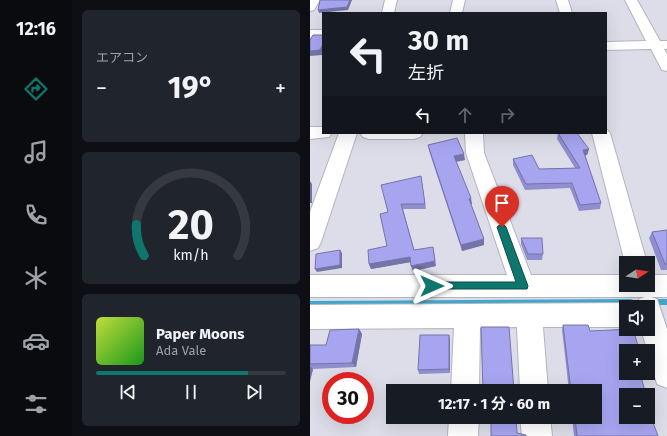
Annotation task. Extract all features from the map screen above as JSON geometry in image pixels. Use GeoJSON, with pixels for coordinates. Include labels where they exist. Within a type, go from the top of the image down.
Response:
{"type":"FeatureCollection","features":[{"type":"Feature","properties":{"kind":"street"},"geometry":{"type":"LineString","coordinates":[[310,7],[314,0]]}},
{"type":"Feature","properties":{"kind":"street"},"geometry":{"type":"LineString","coordinates":[[388,12],[391,0]]}},
{"type":"Feature","properties":{"kind":"street"},"geometry":{"type":"LineString","coordinates":[[456,12],[459,0]]}},
{"type":"Feature","properties":{"kind":"street"},"geometry":{"type":"LineString","coordinates":[[562,0],[566,12]]}},
{"type":"Feature","properties":{"kind":"street"},"geometry":{"type":"LineString","coordinates":[[631,0],[661,45],[667,66]]}},
{"type":"Feature","properties":{"kind":"street"},"geometry":{"type":"LineString","coordinates":[[310,34],[322,34]]}},
{"type":"Feature","properties":{"kind":"street"},"geometry":{"type":"LineString","coordinates":[[607,46],[661,45]]}},
{"type":"Feature","properties":{"kind":"street"},"geometry":{"type":"LineString","coordinates":[[310,133],[322,133]]}},
{"type":"Feature","properties":{"kind":"street"},"geometry":{"type":"LineString","coordinates":[[310,242],[348,134]]}},
{"type":"Feature","properties":{"kind":"street"},"geometry":{"type":"LineString","coordinates":[[474,134],[475,153],[523,286]]}},
{"type":"Feature","properties":{"kind":"street"},"geometry":{"type":"LineString","coordinates":[[601,134],[634,256]]}},
{"type":"Feature","properties":{"kind":"street"},"geometry":{"type":"LineString","coordinates":[[310,286],[523,286],[619,302]]}},
{"type":"Feature","properties":{"kind":"street"},"geometry":{"type":"LineString","coordinates":[[652,300],[667,286]]}},
{"type":"Feature","properties":{"kind":"street"},"geometry":{"type":"LineString","coordinates":[[310,317],[529,316],[619,308]]}},
{"type":"Feature","properties":{"kind":"street"},"geometry":{"type":"LineString","coordinates":[[465,384],[467,316]]}},
{"type":"Feature","properties":{"kind":"street"},"geometry":{"type":"LineString","coordinates":[[529,316],[534,384]]}},
{"type":"Feature","properties":{"kind":"street"},"geometry":{"type":"LineString","coordinates":[[655,335],[667,374]]}},
{"type":"Feature","properties":{"kind":"street"},"geometry":{"type":"LineString","coordinates":[[463,436],[464,424]]}},
{"type":"Feature","properties":{"kind":"street"},"geometry":{"type":"LineString","coordinates":[[536,424],[537,436]]}},
{"type":"Feature","properties":{"kind":"building"},"geometry":{"type":"Polygon","coordinates":[[[320,0],[350,0],[347,7],[318,10],[320,0]]]}},
{"type":"Feature","properties":{"kind":"building"},"geometry":{"type":"Polygon","coordinates":[[[313,35],[322,35],[322,46],[320,50],[310,51],[310,40],[313,35]]]}},
{"type":"Feature","properties":{"kind":"building"},"geometry":{"type":"Polygon","coordinates":[[[559,134],[578,134],[589,149],[583,150],[601,203],[580,205],[572,183],[526,184],[513,159],[532,155],[539,169],[580,168],[559,134]]]}},
{"type":"Feature","properties":{"kind":"building"},"geometry":{"type":"Polygon","coordinates":[[[457,138],[464,154],[454,156],[471,198],[469,199],[484,239],[461,245],[428,145],[457,138]]]}},
{"type":"Feature","properties":{"kind":"building"},"geometry":{"type":"Polygon","coordinates":[[[421,176],[425,204],[401,204],[414,250],[433,247],[435,261],[411,266],[410,257],[369,264],[368,250],[387,246],[380,214],[388,212],[381,185],[421,176]]]}},
{"type":"Feature","properties":{"kind":"building"},"geometry":{"type":"Polygon","coordinates":[[[667,230],[667,264],[665,264],[652,232],[667,230]]]}},
{"type":"Feature","properties":{"kind":"building"},"geometry":{"type":"Polygon","coordinates":[[[521,238],[542,238],[543,254],[528,254],[521,238]]]}},
{"type":"Feature","properties":{"kind":"building"},"geometry":{"type":"Polygon","coordinates":[[[340,250],[340,265],[315,269],[316,254],[340,250]]]}},
{"type":"Feature","properties":{"kind":"building"},"geometry":{"type":"Polygon","coordinates":[[[563,325],[588,325],[590,331],[619,330],[619,336],[635,336],[638,344],[619,344],[619,380],[642,380],[644,388],[619,388],[619,424],[654,424],[658,436],[577,436],[576,424],[602,424],[602,384],[570,384],[563,325]]]}},
{"type":"Feature","properties":{"kind":"building"},"geometry":{"type":"Polygon","coordinates":[[[481,327],[509,327],[513,384],[483,384],[481,327]]]}},
{"type":"Feature","properties":{"kind":"building"},"geometry":{"type":"Polygon","coordinates":[[[359,329],[352,363],[310,364],[310,345],[326,345],[330,330],[359,329]]]}},
{"type":"Feature","properties":{"kind":"building"},"geometry":{"type":"Polygon","coordinates":[[[420,335],[449,335],[449,369],[418,370],[420,335]]]}},
{"type":"Feature","properties":{"kind":"building"},"geometry":{"type":"Polygon","coordinates":[[[491,424],[516,424],[517,433],[526,435],[526,436],[491,436],[491,424]]]}},
{"type":"Feature","properties":{"kind":"waterway"},"geometry":{"type":"LineString","coordinates":[[310,304],[619,302]]}},
{"type":"Feature","properties":{"kind":"waterway"},"geometry":{"type":"LineString","coordinates":[[655,302],[667,302]]}},
{"type":"Feature","properties":{"kind":"route"},"geometry":{"type":"LineString","coordinates":[[432,286],[523,286],[502,227]]}}]}
